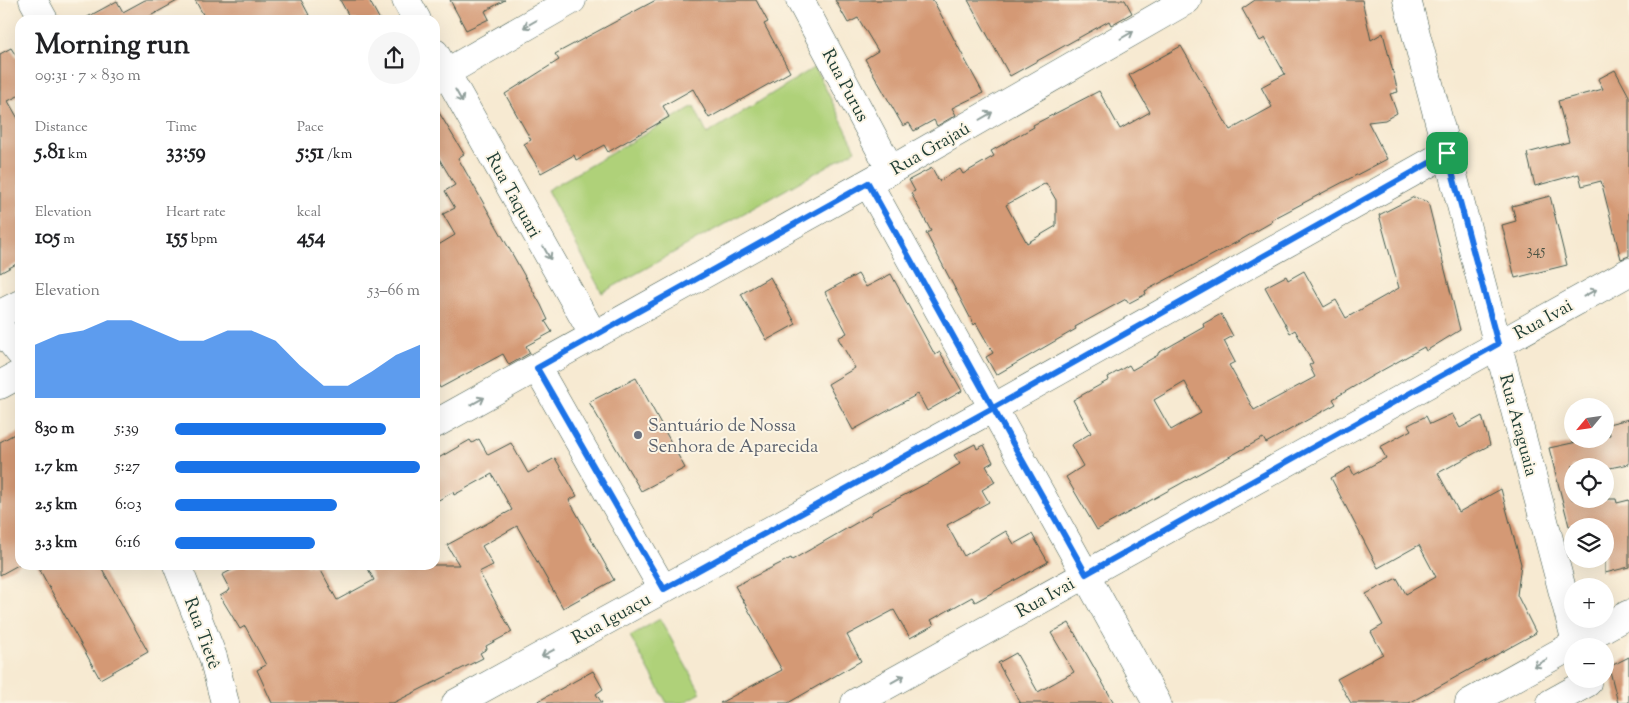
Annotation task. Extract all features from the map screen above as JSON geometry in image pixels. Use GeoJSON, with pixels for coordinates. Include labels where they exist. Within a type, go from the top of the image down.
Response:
{"type":"FeatureCollection","features":[{"type":"Feature","properties":{"kind":"street"},"geometry":{"type":"LineString","coordinates":[[33,0],[41,15]]}},
{"type":"Feature","properties":{"kind":"street"},"geometry":{"type":"LineString","coordinates":[[406,0],[414,15]]}},
{"type":"Feature","properties":{"kind":"street"},"geometry":{"type":"LineString","coordinates":[[440,67],[572,0]]}},
{"type":"Feature","properties":{"kind":"street","name":"Rua Purus"},"geometry":{"type":"LineString","coordinates":[[800,0],[879,177],[993,408],[1157,703]]}},
{"type":"Feature","properties":{"kind":"street","name":"Rua Grajaú"},"geometry":{"type":"LineString","coordinates":[[440,421],[879,177],[1187,0]]}},
{"type":"Feature","properties":{"kind":"street","name":"Rua Araguaia"},"geometry":{"type":"LineString","coordinates":[[1407,0],[1575,638]]}},
{"type":"Feature","properties":{"kind":"street","name":"Rua Taquari"},"geometry":{"type":"LineString","coordinates":[[440,70],[594,336]]}},
{"type":"Feature","properties":{"kind":"street","name":"Rua Iguaçu"},"geometry":{"type":"LineString","coordinates":[[456,703],[993,408],[1447,153]]}},
{"type":"Feature","properties":{"kind":"street","name":"Rua Ivai"},"geometry":{"type":"LineString","coordinates":[[855,703],[1629,272]]}},
{"type":"Feature","properties":{"kind":"street"},"geometry":{"type":"LineString","coordinates":[[0,314],[15,306]]}},
{"type":"Feature","properties":{"kind":"street"},"geometry":{"type":"LineString","coordinates":[[0,328],[15,347]]}},
{"type":"Feature","properties":{"kind":"street"},"geometry":{"type":"LineString","coordinates":[[537,368],[664,589]]}},
{"type":"Feature","properties":{"kind":"street"},"geometry":{"type":"LineString","coordinates":[[0,385],[15,377]]}},
{"type":"Feature","properties":{"kind":"street","name":"Rua Tietê"},"geometry":{"type":"LineString","coordinates":[[181,570],[213,657],[225,703]]}},
{"type":"Feature","properties":{"kind":"street"},"geometry":{"type":"LineString","coordinates":[[1589,638],[1629,614]]}},
{"type":"Feature","properties":{"kind":"street"},"geometry":{"type":"LineString","coordinates":[[1469,703],[1564,652]]}},
{"type":"Feature","properties":{"kind":"street"},"geometry":{"type":"LineString","coordinates":[[1551,703],[1588,688]]}},
{"type":"Feature","properties":{"kind":"green space"},"geometry":{"type":"Polygon","coordinates":[[[815,67],[856,150],[602,293],[547,190],[694,106],[707,134],[815,67]]]}},
{"type":"Feature","properties":{"kind":"green space"},"geometry":{"type":"Polygon","coordinates":[[[660,619],[701,693],[683,703],[667,703],[630,636],[660,619]]]}},
{"type":"Feature","properties":{"kind":"building"},"geometry":{"type":"Polygon","coordinates":[[[145,0],[179,0],[152,15],[91,15],[117,1],[123,12],[145,0]]]}},
{"type":"Feature","properties":{"kind":"building"},"geometry":{"type":"Polygon","coordinates":[[[195,0],[301,0],[309,15],[203,15],[195,0]]]}},
{"type":"Feature","properties":{"kind":"building"},"geometry":{"type":"Polygon","coordinates":[[[340,0],[369,0],[377,15],[348,15],[340,0]]]}},
{"type":"Feature","properties":{"kind":"building"},"geometry":{"type":"Polygon","coordinates":[[[450,0],[505,0],[485,11],[489,19],[466,30],[450,0]]]}},
{"type":"Feature","properties":{"kind":"building"},"geometry":{"type":"Polygon","coordinates":[[[656,0],[756,0],[768,22],[764,24],[790,72],[709,118],[693,89],[663,106],[669,117],[608,152],[604,145],[576,160],[574,155],[541,173],[524,144],[531,140],[505,94],[559,60],[555,54],[656,0]]]}},
{"type":"Feature","properties":{"kind":"building"},"geometry":{"type":"Polygon","coordinates":[[[835,0],[933,0],[983,93],[952,108],[956,115],[937,126],[934,120],[914,131],[909,123],[903,126],[865,59],[878,51],[858,18],[848,23],[835,0]]]}},
{"type":"Feature","properties":{"kind":"building"},"geometry":{"type":"Polygon","coordinates":[[[968,0],[1125,0],[1132,13],[1111,25],[1109,21],[1010,76],[968,0]]]}},
{"type":"Feature","properties":{"kind":"building"},"geometry":{"type":"Polygon","coordinates":[[[1255,0],[1362,0],[1371,40],[1383,33],[1398,92],[1390,94],[1397,113],[1385,120],[1368,122],[1387,159],[1271,220],[1272,222],[1239,241],[1145,291],[1146,294],[1129,303],[1126,299],[1075,327],[1076,329],[996,375],[986,357],[993,353],[976,323],[974,325],[926,233],[931,231],[911,193],[915,191],[909,180],[932,168],[939,181],[960,169],[963,174],[994,156],[991,151],[1034,127],[1033,125],[1099,91],[1120,129],[1150,112],[1129,75],[1181,46],[1230,130],[1272,107],[1261,87],[1285,74],[1265,38],[1260,41],[1242,9],[1255,0]],[[1046,183],[1006,205],[1027,243],[1056,226],[1056,200],[1046,183]]]}},
{"type":"Feature","properties":{"kind":"building"},"geometry":{"type":"Polygon","coordinates":[[[11,48],[15,54],[15,98],[8,101],[15,113],[15,265],[0,273],[0,54],[11,48]]]}},
{"type":"Feature","properties":{"kind":"building"},"geometry":{"type":"Polygon","coordinates":[[[1615,70],[1629,96],[1629,256],[1621,259],[1601,181],[1582,186],[1579,174],[1535,186],[1527,153],[1569,142],[1558,101],[1603,89],[1598,79],[1615,70]]]}},
{"type":"Feature","properties":{"kind":"building"},"geometry":{"type":"Polygon","coordinates":[[[440,114],[464,154],[458,158],[541,305],[548,320],[545,321],[552,332],[526,346],[530,353],[509,365],[503,354],[440,388],[440,244],[455,235],[443,214],[455,208],[445,191],[455,185],[440,160],[440,114]]]}},
{"type":"Feature","properties":{"kind":"building"},"geometry":{"type":"Polygon","coordinates":[[[1550,196],[1567,265],[1515,278],[1502,225],[1516,221],[1512,206],[1550,196]]]}},
{"type":"Feature","properties":{"kind":"building"},"geometry":{"type":"Polygon","coordinates":[[[1414,197],[1428,202],[1460,330],[1426,351],[1424,347],[1372,376],[1333,399],[1336,404],[1266,443],[1263,438],[1097,530],[1066,477],[1083,466],[1071,445],[1091,433],[1073,400],[1109,380],[1108,377],[1129,365],[1132,370],[1158,355],[1158,353],[1204,327],[1203,324],[1221,314],[1233,336],[1224,341],[1235,362],[1229,365],[1254,410],[1315,377],[1309,365],[1313,363],[1295,330],[1290,333],[1265,287],[1286,276],[1288,280],[1304,271],[1324,307],[1336,300],[1346,318],[1399,288],[1379,215],[1414,197]],[[1185,382],[1154,400],[1171,430],[1201,413],[1185,382]]]}},
{"type":"Feature","properties":{"kind":"building"},"geometry":{"type":"Polygon","coordinates":[[[858,274],[866,287],[891,274],[935,355],[940,352],[962,391],[927,411],[918,394],[853,430],[828,384],[855,368],[838,338],[847,333],[825,292],[858,274]]]}},
{"type":"Feature","properties":{"kind":"building"},"geometry":{"type":"Polygon","coordinates":[[[770,277],[796,324],[767,340],[741,294],[770,277]]]}},
{"type":"Feature","properties":{"kind":"building","name":"Santuário de Nossa Senhora de Aparecida"},"geometry":{"type":"Polygon","coordinates":[[[636,378],[685,468],[641,491],[589,402],[636,378]]]}},
{"type":"Feature","properties":{"kind":"building"},"geometry":{"type":"Polygon","coordinates":[[[1452,414],[1460,428],[1482,416],[1490,445],[1438,473],[1459,512],[1501,489],[1521,564],[1517,595],[1536,633],[1409,703],[1351,703],[1337,679],[1383,654],[1371,632],[1383,625],[1366,594],[1397,578],[1406,594],[1436,577],[1419,545],[1378,568],[1331,478],[1350,467],[1354,475],[1386,458],[1380,447],[1411,430],[1408,425],[1426,416],[1430,424],[1452,414]]]}},
{"type":"Feature","properties":{"kind":"building"},"geometry":{"type":"Polygon","coordinates":[[[1629,419],[1629,464],[1614,467],[1614,458],[1564,458],[1564,506],[1549,448],[1564,445],[1564,448],[1614,448],[1614,423],[1629,419]]]}},
{"type":"Feature","properties":{"kind":"building"},"geometry":{"type":"Polygon","coordinates":[[[15,434],[15,567],[0,575],[0,442],[15,434]]]}},
{"type":"Feature","properties":{"kind":"building"},"geometry":{"type":"Polygon","coordinates":[[[479,439],[488,455],[511,443],[528,473],[555,458],[577,496],[569,500],[614,580],[563,608],[517,526],[482,546],[493,565],[479,572],[512,632],[486,646],[487,649],[480,653],[483,658],[393,703],[272,703],[257,670],[266,665],[245,626],[240,629],[220,596],[230,590],[222,575],[232,570],[321,570],[337,600],[374,580],[369,570],[440,570],[440,565],[459,565],[447,545],[512,510],[492,474],[454,495],[453,492],[440,499],[440,457],[470,440],[472,443],[479,439]]]}},
{"type":"Feature","properties":{"kind":"building"},"geometry":{"type":"Polygon","coordinates":[[[975,444],[977,449],[984,445],[993,462],[986,466],[995,482],[982,490],[989,502],[947,525],[964,556],[1006,531],[1014,544],[1032,534],[1048,562],[975,602],[972,597],[931,620],[934,625],[910,638],[894,610],[847,635],[861,661],[788,703],[720,703],[782,670],[735,586],[791,558],[792,560],[872,514],[872,512],[933,480],[960,464],[954,455],[975,444]]]}},
{"type":"Feature","properties":{"kind":"building"},"geometry":{"type":"Polygon","coordinates":[[[1614,499],[1616,499],[1617,503],[1629,500],[1629,567],[1605,573],[1605,568],[1614,568],[1614,518],[1567,518],[1564,508],[1614,508],[1614,499]]]}},
{"type":"Feature","properties":{"kind":"building"},"geometry":{"type":"Polygon","coordinates":[[[40,570],[103,570],[148,652],[100,679],[40,570]]]}},
{"type":"Feature","properties":{"kind":"building"},"geometry":{"type":"Polygon","coordinates":[[[1069,623],[1114,703],[1018,703],[1020,702],[998,663],[1016,653],[1038,692],[1074,672],[1051,633],[1069,623]]]}},
{"type":"Feature","properties":{"kind":"building"},"geometry":{"type":"Polygon","coordinates":[[[1629,657],[1629,703],[1618,703],[1614,687],[1614,664],[1629,657]]]}},
{"type":"Feature","properties":{"kind":"building"},"geometry":{"type":"Polygon","coordinates":[[[593,671],[603,689],[596,694],[602,703],[535,703],[593,671]]]}},
{"type":"Feature","properties":{"kind":"place","name":"Santuário de Nossa Senhora de Aparecida"},"geometry":{"type":"Point","coordinates":[638,435]}},
{"type":"Feature","properties":{"kind":"route"},"geometry":{"type":"LineString","coordinates":[[1447,153],[993,408],[868,183],[537,368],[664,589],[993,408],[1086,574],[1498,344],[1447,153]]}}]}
